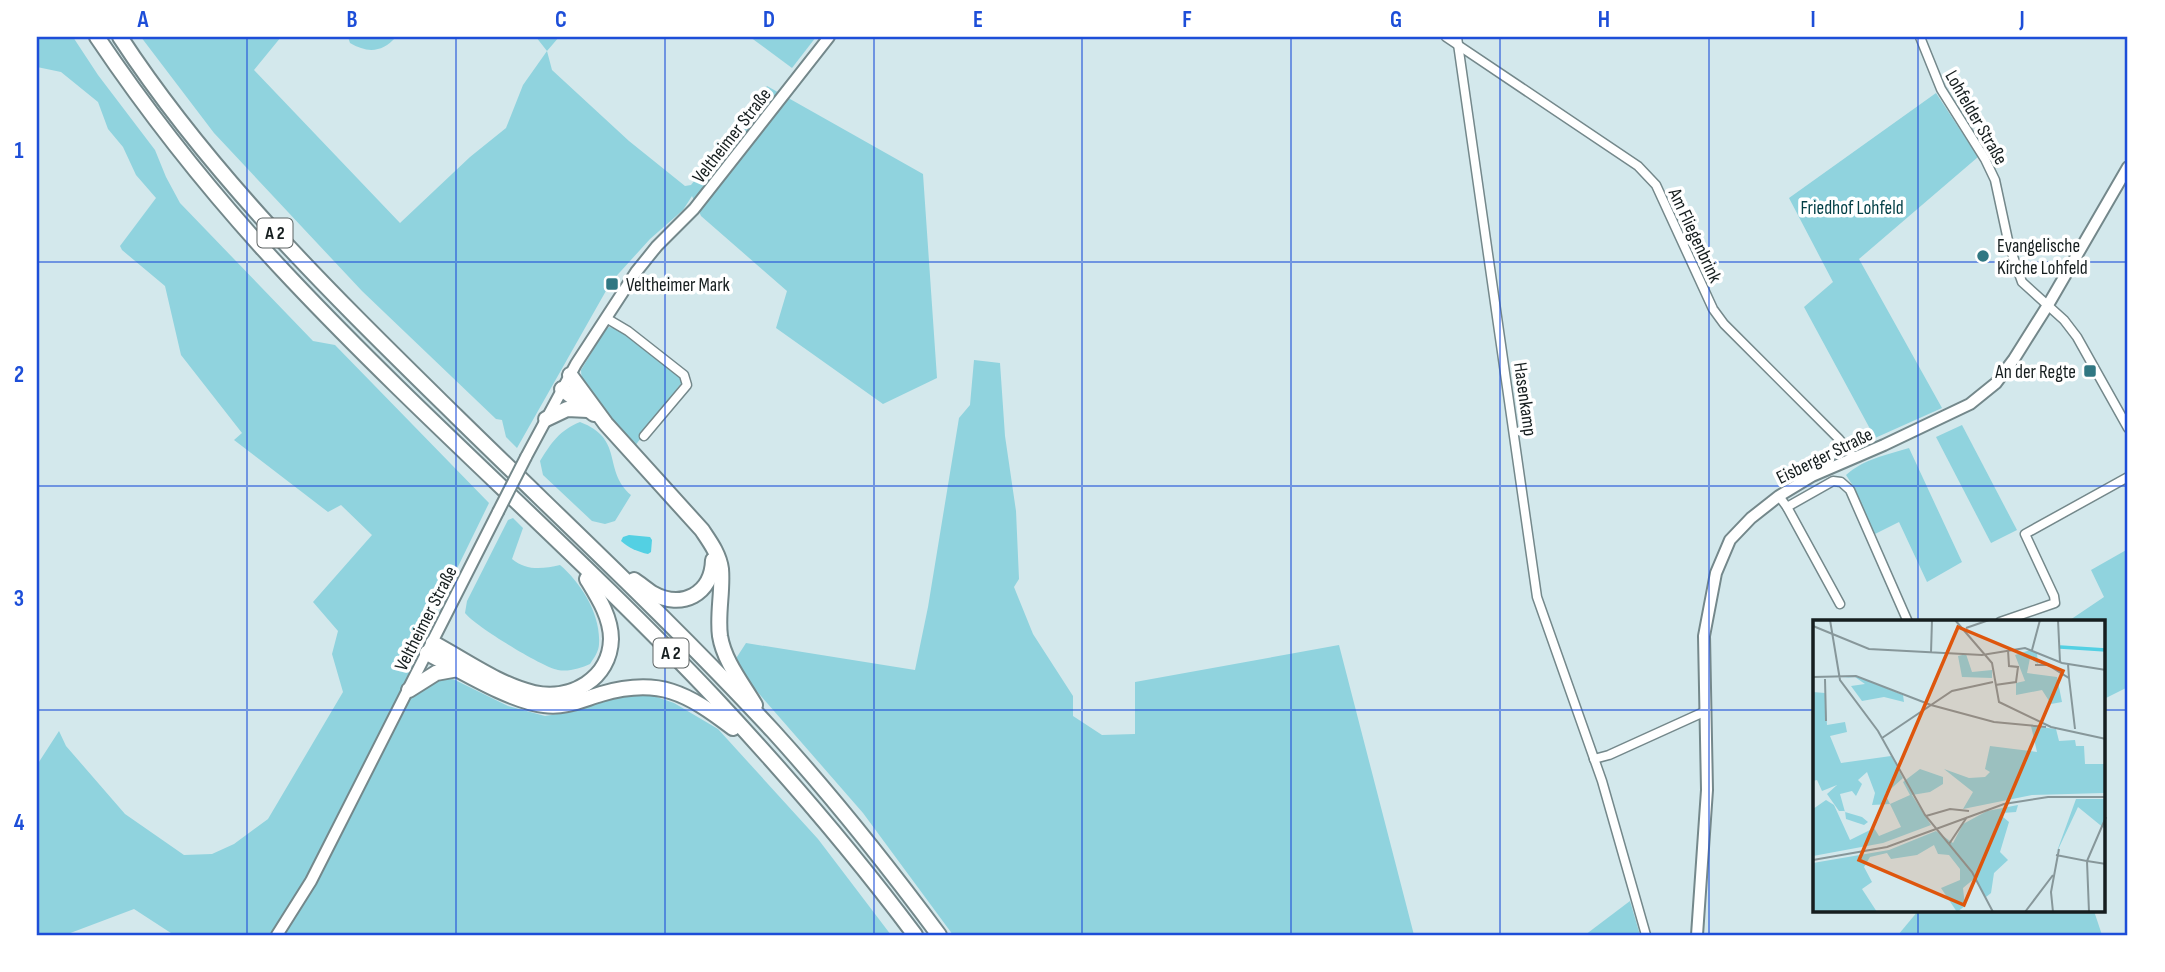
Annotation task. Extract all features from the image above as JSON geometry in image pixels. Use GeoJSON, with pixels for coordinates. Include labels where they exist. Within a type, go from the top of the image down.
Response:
{"type":"FeatureCollection","features":[{"type":"Feature","properties":{"kind":"highway","name":"A 2"},"geometry":{"type":"LineString","coordinates":[[97,37],[158,123],[200,176],[292,280],[713,696],[838,837],[915,935]]}},
{"type":"Feature","properties":{"kind":"highway","name":"A 2"},"geometry":{"type":"LineString","coordinates":[[120,37],[213,162],[287,246],[357,319],[591,548],[771,730],[853,824],[939,935]]}},
{"type":"Feature","properties":{"kind":"highway"},"geometry":{"type":"LineString","coordinates":[[570,375],[606,424],[702,530],[718,556],[721,570],[719,622],[724,650],[728,661],[771,730]]}},
{"type":"Feature","properties":{"kind":"highway"},"geometry":{"type":"LineString","coordinates":[[562,389],[606,424]]}},
{"type":"Feature","properties":{"kind":"highway"},"geometry":{"type":"LineString","coordinates":[[546,419],[567,410],[588,410]]}},
{"type":"Feature","properties":{"kind":"highway"},"geometry":{"type":"LineString","coordinates":[[591,548],[653,593],[667,599],[690,598],[704,588],[713,572],[713,559],[702,530]]}},
{"type":"Feature","properties":{"kind":"highway"},"geometry":{"type":"LineString","coordinates":[[430,648],[514,687],[550,695],[575,692],[586,685],[602,667],[608,656],[611,638],[608,620],[597,596],[573,558]]}},
{"type":"Feature","properties":{"kind":"highway"},"geometry":{"type":"LineString","coordinates":[[430,648],[458,669],[532,703],[562,706],[637,686],[674,691],[709,709],[765,752]]}},
{"type":"Feature","properties":{"kind":"highway"},"geometry":{"type":"LineString","coordinates":[[409,690],[442,670],[458,669]]}},
{"type":"Feature","properties":{"kind":"main road","name":"Veltheimer Straße"},"geometry":{"type":"LineString","coordinates":[[277,935],[311,881],[570,375],[657,246],[694,209],[829,37]]}},
{"type":"Feature","properties":{"kind":"main road","name":"Eisberger Straße"},"geometry":{"type":"LineString","coordinates":[[1698,935],[1707,790],[1704,636],[1716,573],[1730,540],[1751,518],[1779,496],[1812,476],[1970,404],[1996,383],[2048,305],[2128,167]]}},
{"type":"Feature","properties":{"kind":"street","name":"Am Fliegenbrink"},"geometry":{"type":"LineString","coordinates":[[1446,37],[1458,41],[1638,166],[1656,185],[1713,309],[1724,324],[1853,456]]}},
{"type":"Feature","properties":{"kind":"street","name":"Lohfelder Straße"},"geometry":{"type":"LineString","coordinates":[[1920,37],[1941,89],[1985,159],[1994,180],[2009,245],[2022,282],[2048,305],[2077,337],[2128,428]]}},
{"type":"Feature","properties":{"kind":"street","name":"Hasenkamp"},"geometry":{"type":"LineString","coordinates":[[1458,41],[1537,597],[1594,759],[1646,935]]}},
{"type":"Feature","properties":{"kind":"street"},"geometry":{"type":"LineString","coordinates":[[606,318],[637,338],[687,380],[687,385],[644,436]]}},
{"type":"Feature","properties":{"kind":"street"},"geometry":{"type":"LineString","coordinates":[[2006,620],[2055,603],[2025,534],[2128,477]]}},
{"type":"Feature","properties":{"kind":"street"},"geometry":{"type":"LineString","coordinates":[[1787,507],[1833,481],[1846,485],[1907,620]]}},
{"type":"Feature","properties":{"kind":"street"},"geometry":{"type":"LineString","coordinates":[[1779,496],[1840,604]]}},
{"type":"Feature","properties":{"kind":"street"},"geometry":{"type":"LineString","coordinates":[[1594,759],[1609,755],[1706,711]]}},
{"type":"Feature","properties":{"kind":"green space"},"geometry":{"type":"Polygon","coordinates":[[[37,37],[73,37],[155,150],[180,203],[313,341],[335,345],[489,503],[408,669],[437,682],[444,677],[453,679],[508,706],[545,716],[576,711],[619,696],[651,695],[674,703],[718,729],[818,839],[891,935],[174,935],[134,909],[65,935],[37,935],[37,765],[59,731],[66,746],[125,814],[184,855],[212,854],[234,844],[268,819],[343,692],[332,654],[338,631],[313,602],[372,535],[341,505],[328,512],[234,440],[242,433],[181,355],[165,286],[120,246],[156,198],[136,175],[123,147],[108,129],[98,102],[61,72],[37,67],[37,37]]]}},
{"type":"Feature","properties":{"kind":"green space"},"geometry":{"type":"Polygon","coordinates":[[[141,37],[281,37],[254,70],[400,223],[470,157],[506,128],[523,85],[547,51],[552,70],[629,141],[685,186],[691,185],[767,86],[923,174],[937,378],[883,404],[776,328],[787,291],[701,216],[692,196],[683,210],[650,239],[611,282],[517,448],[506,437],[502,420],[496,419],[362,291],[214,133],[141,37]]]}},
{"type":"Feature","properties":{"kind":"green space"},"geometry":{"type":"Polygon","coordinates":[[[348,37],[396,37],[380,49],[368,50],[350,43],[348,37]]]}},
{"type":"Feature","properties":{"kind":"green space"},"geometry":{"type":"Polygon","coordinates":[[[536,37],[559,37],[547,51],[536,37]]]}},
{"type":"Feature","properties":{"kind":"green space"},"geometry":{"type":"Polygon","coordinates":[[[750,37],[816,37],[792,68],[750,37]]]}},
{"type":"Feature","properties":{"kind":"green space","name":"Friedhof Lohfeld"},"geometry":{"type":"Polygon","coordinates":[[[1936,93],[1978,157],[1859,259],[1942,408],[1875,438],[1804,307],[1833,282],[1789,198],[1936,93]]]}},
{"type":"Feature","properties":{"kind":"green space"},"geometry":{"type":"Polygon","coordinates":[[[609,327],[621,329],[681,377],[682,382],[635,446],[594,399],[582,379],[581,370],[609,327]]]}},
{"type":"Feature","properties":{"kind":"green space"},"geometry":{"type":"Polygon","coordinates":[[[974,360],[1000,363],[1005,436],[1016,511],[1019,579],[1014,587],[1033,634],[1073,696],[1073,716],[1102,735],[1135,734],[1135,682],[1339,645],[1414,935],[953,935],[863,813],[754,688],[735,660],[746,643],[915,670],[959,418],[970,405],[974,360]]]}},
{"type":"Feature","properties":{"kind":"green space"},"geometry":{"type":"Polygon","coordinates":[[[580,422],[603,437],[617,475],[631,495],[615,521],[605,524],[592,521],[543,475],[540,461],[548,448],[561,433],[580,422]]]}},
{"type":"Feature","properties":{"kind":"green space"},"geometry":{"type":"Polygon","coordinates":[[[1962,425],[2017,530],[1991,543],[1936,437],[1962,425]]]}},
{"type":"Feature","properties":{"kind":"green space"},"geometry":{"type":"Polygon","coordinates":[[[1909,448],[1962,562],[1927,582],[1899,522],[1873,535],[1855,489],[1846,475],[1868,461],[1909,448]]]}},
{"type":"Feature","properties":{"kind":"green space"},"geometry":{"type":"Polygon","coordinates":[[[513,518],[523,528],[512,559],[523,566],[535,568],[560,565],[588,600],[599,633],[598,649],[590,664],[566,670],[550,667],[495,636],[465,613],[467,601],[508,520],[513,518]]]}},
{"type":"Feature","properties":{"kind":"green space"},"geometry":{"type":"Polygon","coordinates":[[[2128,549],[2128,687],[2106,698],[2106,620],[2070,620],[2104,597],[2091,570],[2128,549]]]}},
{"type":"Feature","properties":{"kind":"green space"},"geometry":{"type":"Polygon","coordinates":[[[1630,901],[1640,935],[1585,935],[1630,901]]]}},
{"type":"Feature","properties":{"kind":"green space"},"geometry":{"type":"Polygon","coordinates":[[[1917,912],[2094,912],[2102,935],[1898,935],[1917,912]]]}},
{"type":"Feature","properties":{"kind":"shaded area"},"geometry":{"type":"Polygon","coordinates":[[[629,535],[650,537],[651,552],[648,554],[637,551],[621,541],[629,535]]]}},
{"type":"Feature","properties":{"kind":"place","name":"Evangelische Kirche Lohfeld"},"geometry":{"type":"Point","coordinates":[1983,256]}},
{"type":"Feature","properties":{"kind":"place","name":"Veltheimer Mark"},"geometry":{"type":"Point","coordinates":[612,284]}},
{"type":"Feature","properties":{"kind":"place","name":"An der Regte"},"geometry":{"type":"Point","coordinates":[2090,371]}}]}
